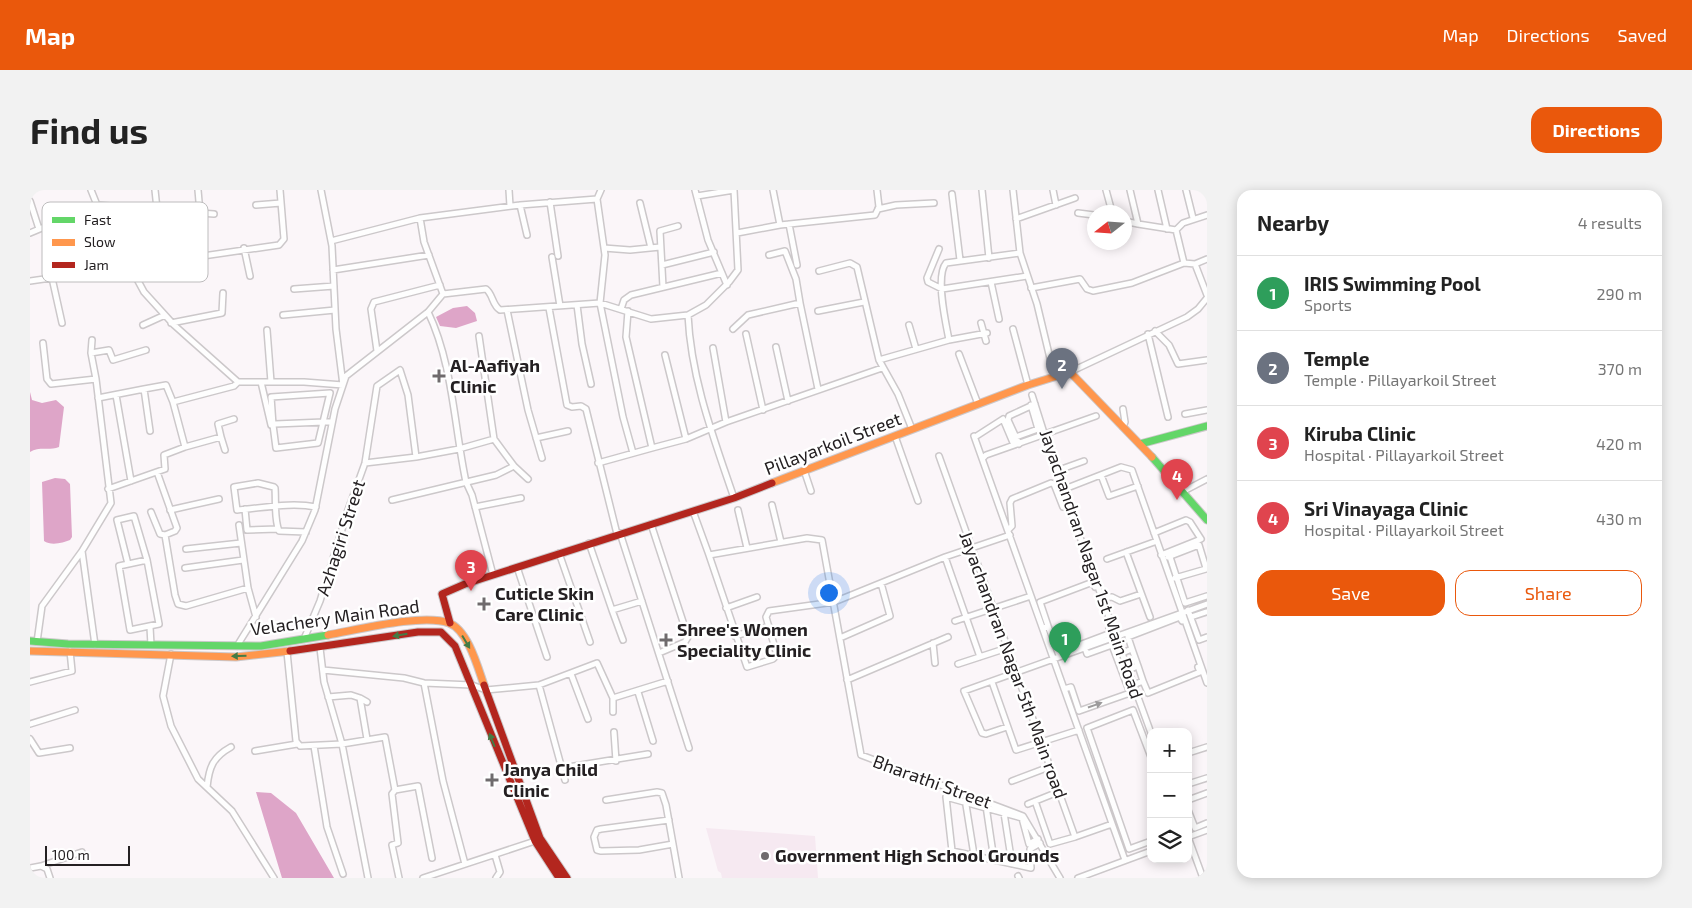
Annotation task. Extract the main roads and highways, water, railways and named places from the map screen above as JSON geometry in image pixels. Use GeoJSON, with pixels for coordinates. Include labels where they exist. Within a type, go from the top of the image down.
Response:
{"type":"FeatureCollection","features":[{"type":"Feature","properties":{"kind":"main road","name":"Pillayarkoil Street"},"geometry":{"type":"LineString","coordinates":[[450,623],[442,594],[559,553],[734,498],[1054,376],[1070,372],[1140,444]]}},
{"type":"Feature","properties":{"kind":"main road"},"geometry":{"type":"LineString","coordinates":[[1207,426],[1140,444],[1207,520]]}},
{"type":"Feature","properties":{"kind":"main road","name":"Velachery Main Road"},"geometry":{"type":"LineString","coordinates":[[34,642],[95,645],[261,646],[421,620],[450,623]]}},
{"type":"Feature","properties":{"kind":"main road"},"geometry":{"type":"LineString","coordinates":[[450,623],[463,636],[470,649],[540,838],[567,878]]}},
{"type":"Feature","properties":{"kind":"main road","name":"Velachery Main Road"},"geometry":{"type":"LineString","coordinates":[[30,651],[171,653],[236,657],[320,648],[418,632],[441,632],[456,646],[535,841],[559,878]]}},
{"type":"Feature","properties":{"kind":"place","name":"Al-Aafiyah Clinic"},"geometry":{"type":"Point","coordinates":[439,376]}},
{"type":"Feature","properties":{"kind":"place","name":"Temple"},"geometry":{"type":"Point","coordinates":[1062,389]}},
{"type":"Feature","properties":{"kind":"place","name":"Sri Vinayaga Clinic"},"geometry":{"type":"Point","coordinates":[1177,500]}},
{"type":"Feature","properties":{"kind":"place","name":"Kiruba Clinic"},"geometry":{"type":"Point","coordinates":[471,591]}},
{"type":"Feature","properties":{"kind":"place","name":"Cuticle Skin Care Clinic"},"geometry":{"type":"Point","coordinates":[484,604]}},
{"type":"Feature","properties":{"kind":"place","name":"Shree's Women Speciality Clinic"},"geometry":{"type":"Point","coordinates":[666,640]}},
{"type":"Feature","properties":{"kind":"place","name":"IRIS Swimming Pool"},"geometry":{"type":"Point","coordinates":[1065,663]}},
{"type":"Feature","properties":{"kind":"place","name":"Janya Child Clinic"},"geometry":{"type":"Point","coordinates":[492,780]}},
{"type":"Feature","properties":{"kind":"place","name":"Government High School Grounds"},"geometry":{"type":"Point","coordinates":[765,856]}}]}
